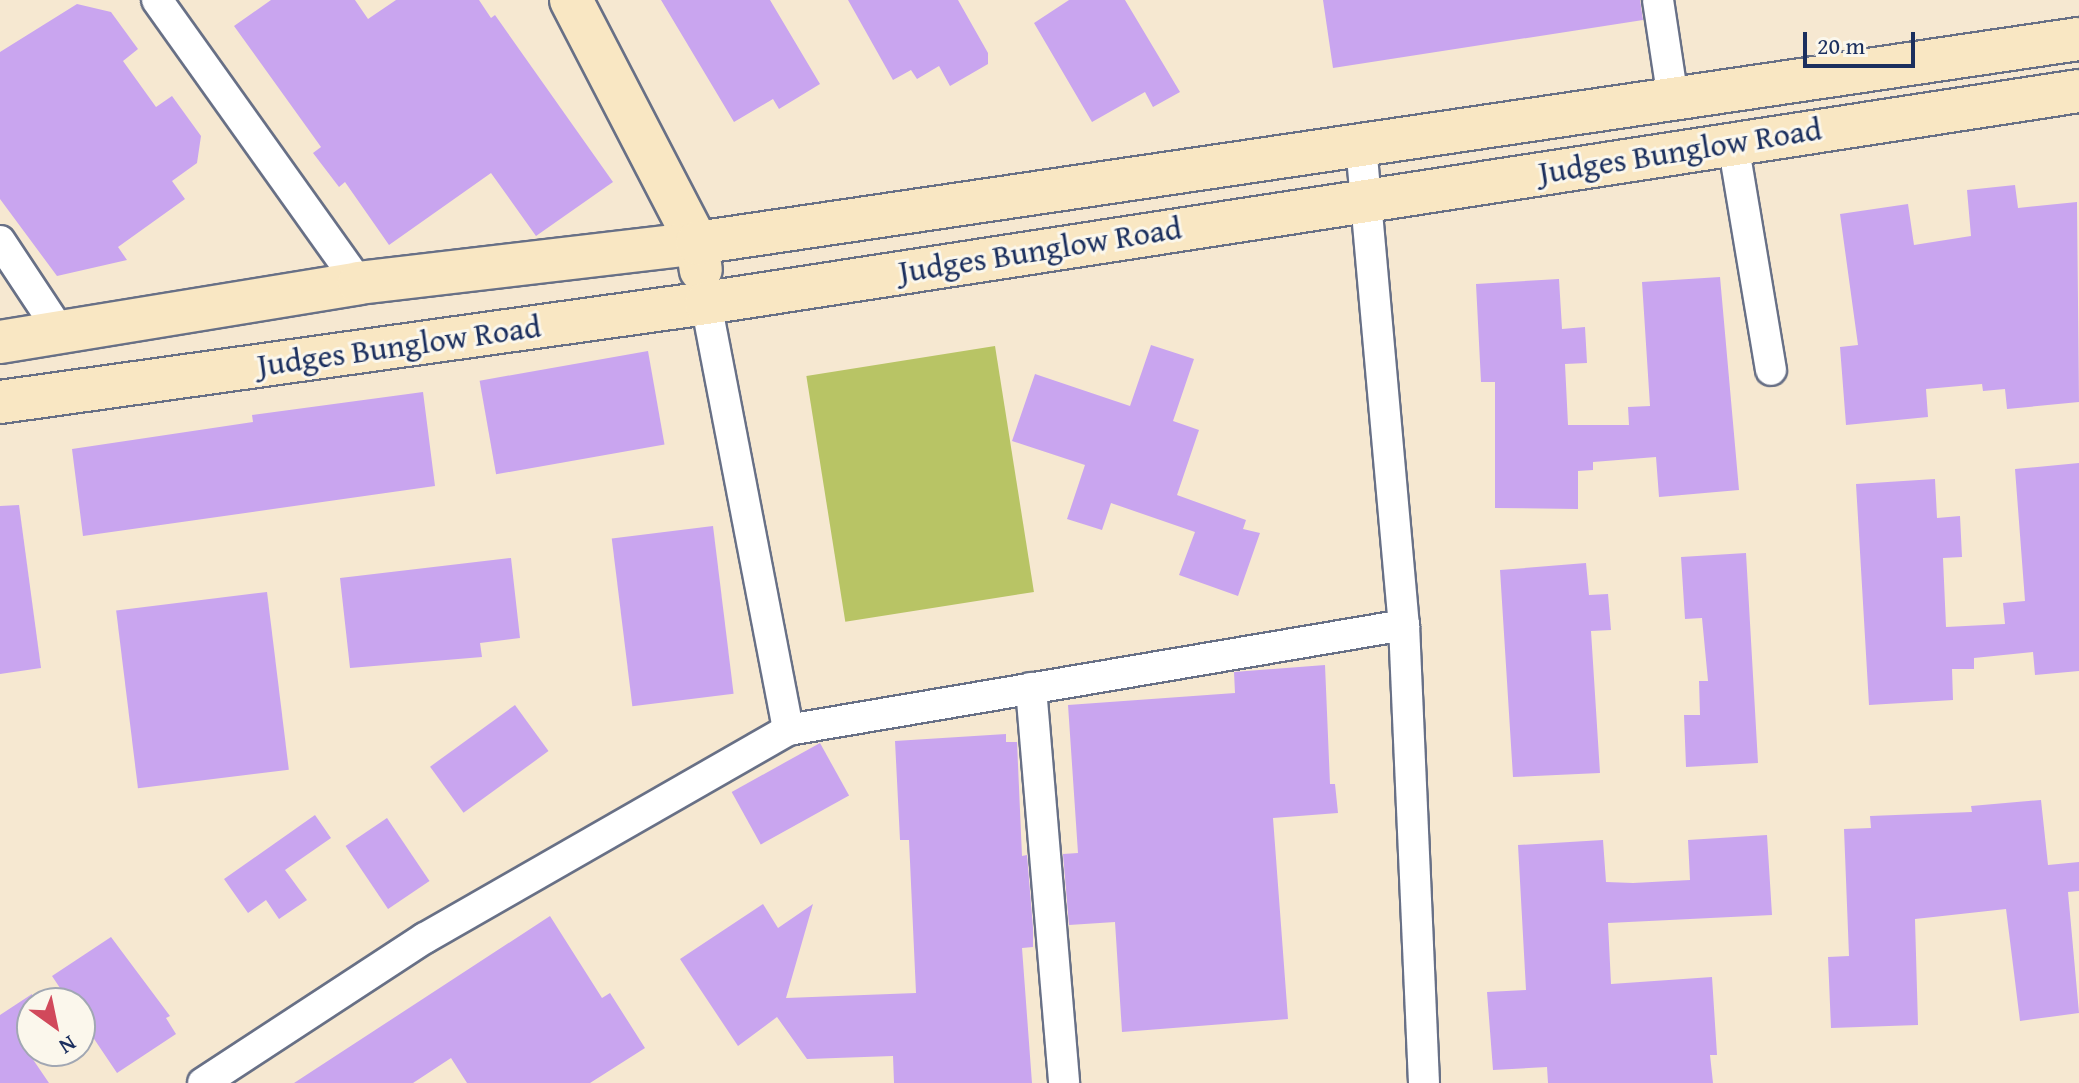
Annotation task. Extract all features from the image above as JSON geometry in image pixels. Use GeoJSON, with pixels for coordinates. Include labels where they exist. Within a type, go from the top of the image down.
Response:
{"type":"FeatureCollection","features":[{"type":"Feature","properties":{"kind":"main road"},"geometry":{"type":"LineString","coordinates":[[571,0],[697,243],[706,303]]}},
{"type":"Feature","properties":{"kind":"main road","name":"Judges Bunglow Road"},"geometry":{"type":"LineString","coordinates":[[0,342],[359,283],[697,243],[2079,39]]}},
{"type":"Feature","properties":{"kind":"main road","name":"Judges Bunglow Road"},"geometry":{"type":"LineString","coordinates":[[0,402],[706,303],[1369,197],[2079,91]]}},
{"type":"Feature","properties":{"kind":"street"},"geometry":{"type":"LineString","coordinates":[[157,0],[359,283]]}},
{"type":"Feature","properties":{"kind":"street"},"geometry":{"type":"LineString","coordinates":[[1658,0],[1673,99]]}},
{"type":"Feature","properties":{"kind":"street"},"geometry":{"type":"LineString","coordinates":[[1733,143],[1771,370]]}},
{"type":"Feature","properties":{"kind":"street"},"geometry":{"type":"LineString","coordinates":[[1361,145],[1369,197],[1404,625],[1424,1083]]}},
{"type":"Feature","properties":{"kind":"street"},"geometry":{"type":"LineString","coordinates":[[0,241],[59,330]]}},
{"type":"Feature","properties":{"kind":"street"},"geometry":{"type":"LineString","coordinates":[[706,303],[788,730]]}},
{"type":"Feature","properties":{"kind":"street"},"geometry":{"type":"LineString","coordinates":[[203,1083],[425,938],[788,730],[1404,625]]}},
{"type":"Feature","properties":{"kind":"street"},"geometry":{"type":"LineString","coordinates":[[1031,688],[1064,1083]]}},
{"type":"Feature","properties":{"kind":"green space"},"geometry":{"type":"Polygon","coordinates":[[[995,346],[1034,592],[845,622],[806,376],[995,346]]]}},
{"type":"Feature","properties":{"kind":"building"},"geometry":{"type":"Polygon","coordinates":[[[271,0],[355,0],[368,19],[396,0],[479,0],[491,18],[495,15],[613,182],[536,236],[491,173],[389,245],[345,182],[339,187],[313,153],[321,147],[234,26],[271,0]]]}},
{"type":"Feature","properties":{"kind":"building"},"geometry":{"type":"Polygon","coordinates":[[[661,0],[770,0],[820,84],[779,109],[773,99],[734,122],[661,0]]]}},
{"type":"Feature","properties":{"kind":"building"},"geometry":{"type":"Polygon","coordinates":[[[848,0],[958,0],[988,53],[988,64],[950,86],[939,66],[917,79],[911,70],[893,80],[848,0]]]}},
{"type":"Feature","properties":{"kind":"building"},"geometry":{"type":"Polygon","coordinates":[[[1069,0],[1125,0],[1180,92],[1153,107],[1145,92],[1092,122],[1034,23],[1069,0]]]}},
{"type":"Feature","properties":{"kind":"building"},"geometry":{"type":"Polygon","coordinates":[[[1323,0],[1640,0],[1643,20],[1333,68],[1323,0]]]}},
{"type":"Feature","properties":{"kind":"building"},"geometry":{"type":"Polygon","coordinates":[[[77,4],[111,12],[138,49],[123,61],[156,107],[172,96],[201,136],[197,163],[172,181],[185,199],[118,247],[127,260],[57,276],[0,199],[0,52],[77,4]]]}},
{"type":"Feature","properties":{"kind":"building"},"geometry":{"type":"Polygon","coordinates":[[[2015,185],[2018,208],[2077,202],[2079,402],[2007,409],[2005,389],[1983,391],[1982,384],[1926,389],[1928,417],[1846,425],[1840,347],[1858,345],[1840,214],[1908,204],[1914,245],[1971,236],[1967,190],[2015,185]]]}},
{"type":"Feature","properties":{"kind":"building"},"geometry":{"type":"Polygon","coordinates":[[[1720,277],[1739,490],[1659,497],[1656,457],[1593,462],[1593,470],[1578,471],[1578,509],[1495,508],[1495,382],[1481,382],[1476,284],[1559,279],[1562,329],[1585,327],[1587,363],[1565,364],[1568,425],[1629,425],[1628,407],[1650,406],[1642,282],[1720,277]]]}},
{"type":"Feature","properties":{"kind":"building"},"geometry":{"type":"Polygon","coordinates":[[[1151,345],[1194,359],[1173,421],[1199,430],[1177,495],[1246,520],[1243,529],[1260,533],[1238,596],[1179,575],[1195,532],[1111,503],[1102,530],[1067,519],[1085,465],[1012,441],[1035,374],[1130,406],[1151,345]]]}},
{"type":"Feature","properties":{"kind":"building"},"geometry":{"type":"Polygon","coordinates":[[[648,351],[664,445],[496,474],[480,381],[648,351]]]}},
{"type":"Feature","properties":{"kind":"building"},"geometry":{"type":"Polygon","coordinates":[[[423,392],[435,486],[83,536],[72,449],[253,422],[252,415],[423,392]]]}},
{"type":"Feature","properties":{"kind":"building"},"geometry":{"type":"Polygon","coordinates":[[[2079,463],[2079,671],[2035,675],[2033,652],[1974,658],[1974,669],[1952,669],[1953,700],[1869,705],[1856,484],[1935,479],[1937,518],[1960,516],[1962,557],[1943,558],[1946,627],[2005,624],[2003,603],[2025,601],[2015,469],[2079,463]]]}},
{"type":"Feature","properties":{"kind":"building"},"geometry":{"type":"Polygon","coordinates":[[[19,505],[41,668],[0,674],[0,506],[19,505]]]}},
{"type":"Feature","properties":{"kind":"building"},"geometry":{"type":"Polygon","coordinates":[[[713,526],[734,694],[632,706],[612,538],[713,526]]]}},
{"type":"Feature","properties":{"kind":"building"},"geometry":{"type":"Polygon","coordinates":[[[1746,553],[1758,763],[1686,767],[1684,715],[1700,715],[1699,681],[1708,681],[1702,618],[1685,619],[1681,557],[1746,553]]]}},
{"type":"Feature","properties":{"kind":"building"},"geometry":{"type":"Polygon","coordinates":[[[511,558],[520,638],[480,643],[482,657],[350,668],[340,578],[511,558]]]}},
{"type":"Feature","properties":{"kind":"building"},"geometry":{"type":"Polygon","coordinates":[[[1586,563],[1589,595],[1608,594],[1611,630],[1591,631],[1600,773],[1513,777],[1500,570],[1586,563]]]}},
{"type":"Feature","properties":{"kind":"building"},"geometry":{"type":"Polygon","coordinates":[[[267,592],[289,770],[138,788],[116,611],[267,592]]]}},
{"type":"Feature","properties":{"kind":"building"},"geometry":{"type":"Polygon","coordinates":[[[1325,665],[1330,784],[1335,784],[1338,813],[1273,818],[1288,1019],[1122,1032],[1115,922],[1069,925],[1063,854],[1078,853],[1068,705],[1235,693],[1234,672],[1325,665]]]}},
{"type":"Feature","properties":{"kind":"building"},"geometry":{"type":"Polygon","coordinates":[[[515,705],[549,751],[464,813],[430,767],[515,705]]]}},
{"type":"Feature","properties":{"kind":"building"},"geometry":{"type":"Polygon","coordinates":[[[1006,734],[1006,742],[1017,742],[1022,856],[1027,855],[1033,928],[1033,947],[1022,948],[1032,1083],[894,1083],[893,1056],[807,1059],[777,1017],[738,1046],[680,959],[763,904],[778,928],[813,904],[786,998],[916,993],[909,840],[900,840],[895,741],[1006,734]]]}},
{"type":"Feature","properties":{"kind":"building"},"geometry":{"type":"Polygon","coordinates":[[[820,743],[849,795],[761,844],[732,792],[820,743]]]}},
{"type":"Feature","properties":{"kind":"building"},"geometry":{"type":"Polygon","coordinates":[[[2041,800],[2048,865],[2079,862],[2079,891],[2068,892],[2079,1013],[2020,1021],[2006,909],[1915,919],[1918,1025],[1831,1028],[1828,957],[1849,956],[1844,829],[1871,828],[1870,816],[1972,812],[1971,806],[2041,800]]]}},
{"type":"Feature","properties":{"kind":"building"},"geometry":{"type":"Polygon","coordinates":[[[315,815],[331,838],[285,870],[307,900],[279,919],[266,900],[248,913],[224,879],[315,815]]]}},
{"type":"Feature","properties":{"kind":"building"},"geometry":{"type":"Polygon","coordinates":[[[387,818],[429,881],[388,909],[346,846],[387,818]]]}},
{"type":"Feature","properties":{"kind":"building"},"geometry":{"type":"Polygon","coordinates":[[[1767,835],[1772,915],[1608,923],[1611,984],[1712,977],[1717,1055],[1710,1055],[1713,1083],[1548,1083],[1547,1067],[1493,1070],[1487,992],[1526,990],[1518,845],[1603,840],[1606,882],[1633,883],[1690,880],[1688,840],[1767,835]]]}},
{"type":"Feature","properties":{"kind":"building"},"geometry":{"type":"Polygon","coordinates":[[[550,916],[602,998],[610,993],[645,1048],[590,1083],[467,1083],[451,1058],[413,1083],[294,1083],[550,916]]]}},
{"type":"Feature","properties":{"kind":"building"},"geometry":{"type":"Polygon","coordinates":[[[111,937],[170,1016],[166,1018],[176,1034],[117,1073],[96,1042],[96,987],[59,987],[52,976],[111,937]]]}},
{"type":"Feature","properties":{"kind":"building"},"geometry":{"type":"Polygon","coordinates":[[[16,1004],[16,1067],[38,1067],[49,1083],[0,1083],[0,1015],[16,1004]]]}}]}
